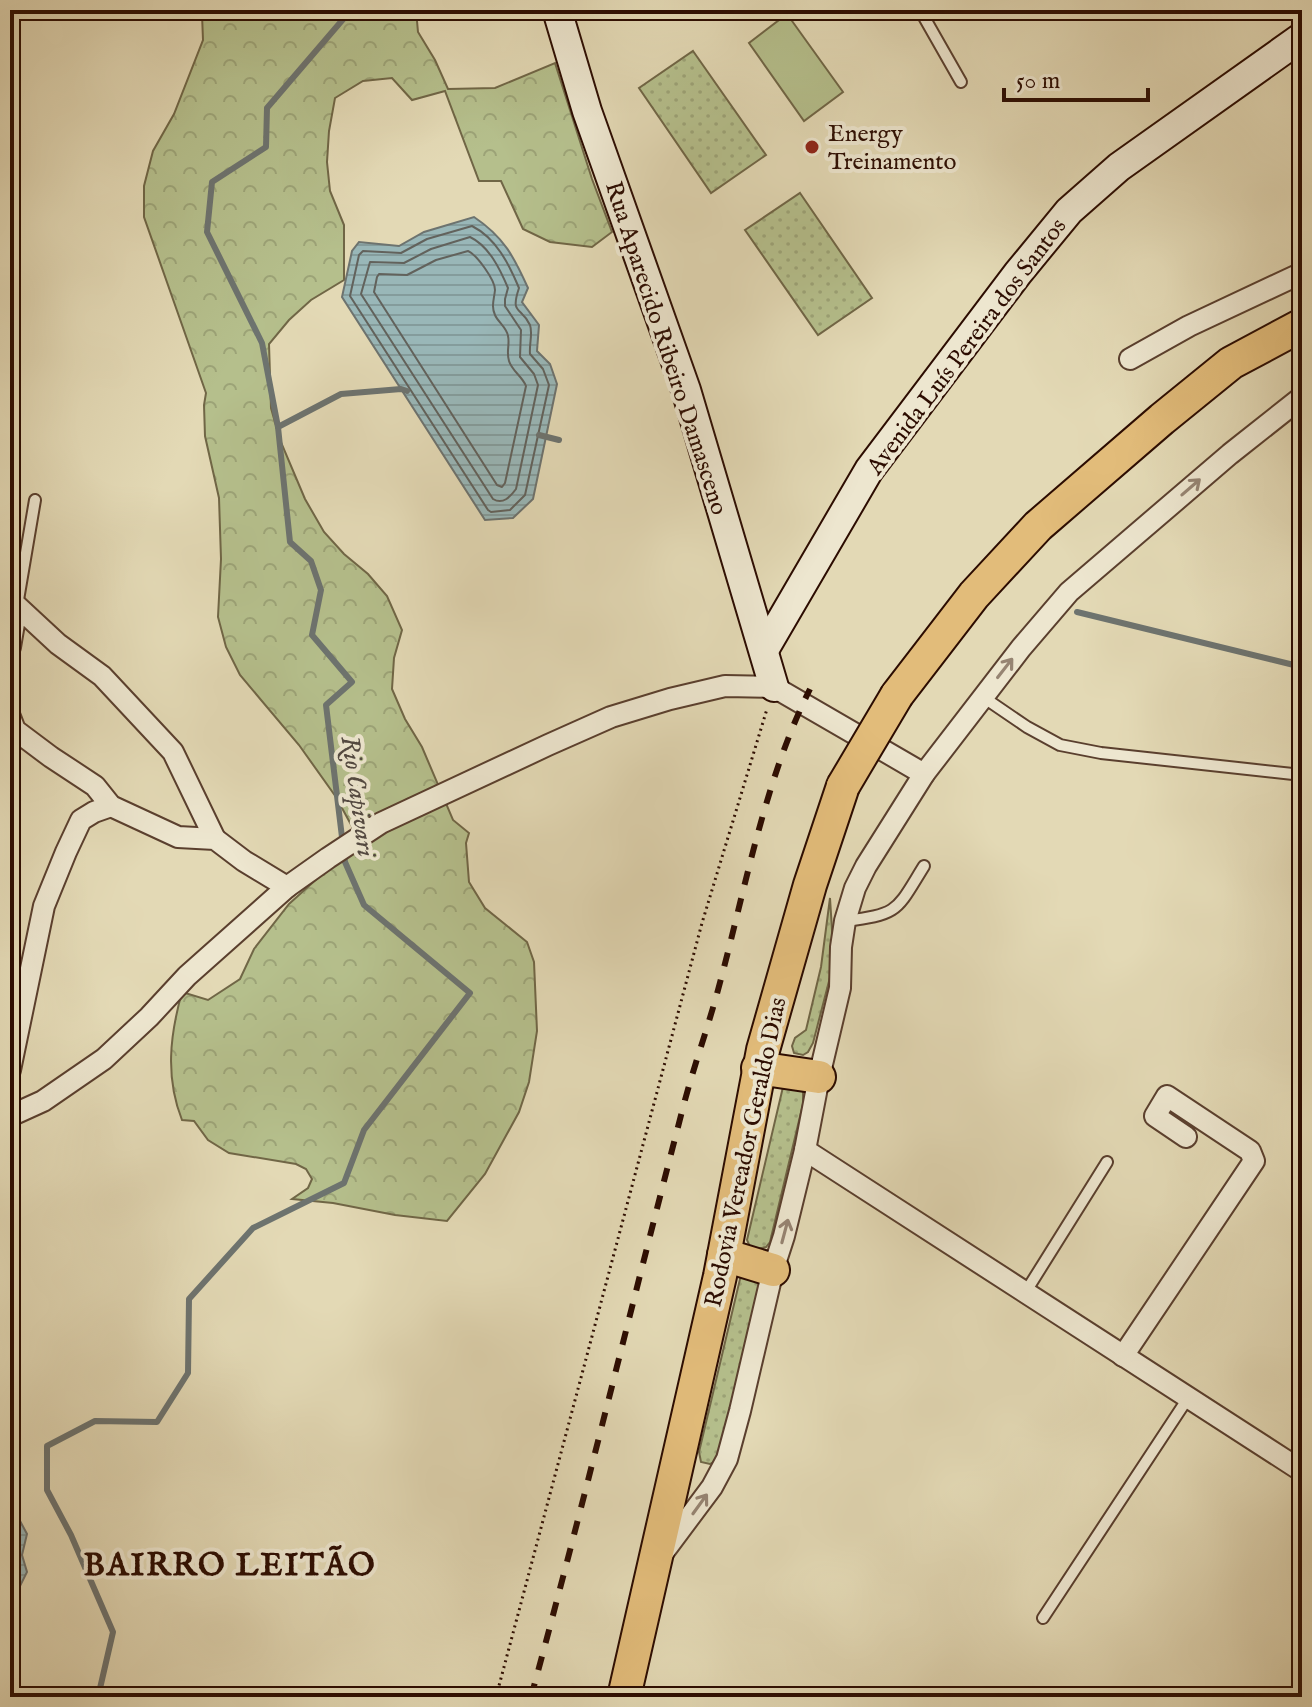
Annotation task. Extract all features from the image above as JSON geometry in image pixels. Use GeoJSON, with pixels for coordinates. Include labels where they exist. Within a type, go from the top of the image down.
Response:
{"type":"FeatureCollection","features":[{"type":"Feature","properties":{"kind":"main road","name":"Rodovia Vereador Geraldo Dias"},"geometry":{"type":"LineString","coordinates":[[624,1697],[724,1255],[758,1068],[810,885],[843,786],[897,695],[974,595],[1038,526],[1231,363],[1302,325]]}},
{"type":"Feature","properties":{"kind":"main road"},"geometry":{"type":"LineString","coordinates":[[758,1068],[819,1077]]}},
{"type":"Feature","properties":{"kind":"main road"},"geometry":{"type":"LineString","coordinates":[[724,1255],[773,1270]]}},
{"type":"Feature","properties":{"kind":"street","name":"Rua Aparecido Ribeiro Damasceno"},"geometry":{"type":"LineString","coordinates":[[557,10],[587,111],[686,390],[764,650],[779,689]]}},
{"type":"Feature","properties":{"kind":"street","name":"Avenida Luís Pereira dos Santos"},"geometry":{"type":"LineString","coordinates":[[764,650],[869,470],[993,305],[1069,211],[1119,167],[1302,37]]}},
{"type":"Feature","properties":{"kind":"street"},"geometry":{"type":"LineString","coordinates":[[1130,359],[1189,326],[1302,273]]}},
{"type":"Feature","properties":{"kind":"street"},"geometry":{"type":"LineString","coordinates":[[653,1567],[712,1487],[727,1459],[805,1150],[840,988],[845,921],[855,888],[866,866],[924,774],[1069,592],[1230,454],[1302,397]]}},
{"type":"Feature","properties":{"kind":"street"},"geometry":{"type":"LineString","coordinates":[[10,647],[14,606]]}},
{"type":"Feature","properties":{"kind":"street"},"geometry":{"type":"LineString","coordinates":[[14,606],[102,676],[173,752],[215,839],[287,887]]}},
{"type":"Feature","properties":{"kind":"street"},"geometry":{"type":"LineString","coordinates":[[10,1116],[43,1101],[104,1059],[187,976],[287,887],[328,858],[381,823],[611,717],[725,686],[779,689],[924,774]]}},
{"type":"Feature","properties":{"kind":"street"},"geometry":{"type":"LineString","coordinates":[[12,726],[95,786],[111,806],[178,837],[215,839]]}},
{"type":"Feature","properties":{"kind":"street"},"geometry":{"type":"LineString","coordinates":[[10,1070],[44,906],[81,820],[111,806]]}},
{"type":"Feature","properties":{"kind":"street"},"geometry":{"type":"LineString","coordinates":[[1123,1356],[1254,1161],[1250,1151],[1167,1096],[1155,1116],[1186,1137]]}},
{"type":"Feature","properties":{"kind":"street"},"geometry":{"type":"LineString","coordinates":[[805,1150],[1302,1471]]}},
{"type":"Feature","properties":{"kind":"lane"},"geometry":{"type":"LineString","coordinates":[[920,10],[961,82]]}},
{"type":"Feature","properties":{"kind":"lane"},"geometry":{"type":"LineString","coordinates":[[14,606],[35,500]]}},
{"type":"Feature","properties":{"kind":"lane"},"geometry":{"type":"LineString","coordinates":[[983,697],[1060,745],[1101,753],[1302,775]]}},
{"type":"Feature","properties":{"kind":"lane"},"geometry":{"type":"LineString","coordinates":[[845,921],[887,914],[899,905],[924,866]]}},
{"type":"Feature","properties":{"kind":"lane"},"geometry":{"type":"LineString","coordinates":[[1025,1293],[1107,1162]]}},
{"type":"Feature","properties":{"kind":"lane"},"geometry":{"type":"LineString","coordinates":[[1043,1618],[1188,1398]]}},
{"type":"Feature","properties":{"kind":"path"},"geometry":{"type":"LineString","coordinates":[[496,1697],[702,923],[779,689]]}},
{"type":"Feature","properties":{"kind":"green space"},"geometry":{"type":"Polygon","coordinates":[[[205,10],[416,10],[418,32],[448,89],[495,88],[555,63],[612,232],[592,247],[550,242],[523,229],[501,181],[479,181],[445,91],[412,100],[392,78],[363,81],[335,98],[329,131],[327,162],[330,191],[344,225],[344,280],[311,300],[269,344],[271,408],[280,440],[305,499],[324,532],[387,596],[402,630],[394,658],[392,689],[422,747],[453,820],[469,833],[466,843],[469,882],[485,908],[527,942],[534,962],[537,1031],[529,1082],[519,1112],[485,1174],[447,1221],[292,1199],[308,1188],[312,1179],[306,1169],[296,1164],[229,1153],[208,1140],[194,1121],[182,1120],[173,1088],[172,1040],[182,992],[208,1000],[240,979],[254,949],[289,904],[351,848],[355,832],[336,797],[299,745],[240,675],[226,647],[218,617],[221,559],[219,498],[205,436],[206,393],[144,217],[144,186],[153,151],[174,114],[203,40],[202,14],[205,10]]]}},
{"type":"Feature","properties":{"kind":"green space"},"geometry":{"type":"Polygon","coordinates":[[[787,14],[843,92],[804,121],[749,43],[787,14]]]}},
{"type":"Feature","properties":{"kind":"green space"},"geometry":{"type":"Polygon","coordinates":[[[693,51],[766,155],[711,193],[639,88],[693,51]]]}},
{"type":"Feature","properties":{"kind":"green space"},"geometry":{"type":"Polygon","coordinates":[[[800,193],[872,298],[818,335],[745,230],[800,193]]]}},
{"type":"Feature","properties":{"kind":"green space"},"geometry":{"type":"Polygon","coordinates":[[[830,898],[834,962],[813,1043],[803,1055],[794,1053],[792,1046],[795,1038],[806,1030],[821,967],[830,898]]]}},
{"type":"Feature","properties":{"kind":"green space"},"geometry":{"type":"Polygon","coordinates":[[[803,1085],[803,1104],[770,1242],[766,1247],[750,1247],[747,1240],[783,1087],[803,1085]]]}},
{"type":"Feature","properties":{"kind":"green space"},"geometry":{"type":"Polygon","coordinates":[[[749,1272],[757,1276],[761,1285],[717,1460],[710,1464],[701,1462],[699,1452],[740,1279],[749,1272]]]}},
{"type":"Feature","properties":{"kind":"water"},"geometry":{"type":"Polygon","coordinates":[[[474,217],[501,240],[518,267],[528,288],[522,302],[539,325],[537,351],[550,364],[557,384],[533,499],[513,518],[485,520],[342,297],[352,251],[359,242],[399,246],[424,232],[474,217]]]}},
{"type":"Feature","properties":{"kind":"water"},"geometry":{"type":"Polygon","coordinates":[[[19,1519],[27,1534],[22,1555],[27,1572],[17,1592],[10,1645],[10,1520],[19,1519]]]}},
{"type":"Feature","properties":{"kind":"waterway","name":"Rio Capivari"},"geometry":{"type":"LineString","coordinates":[[98,1697],[113,1632],[71,1535],[47,1490],[47,1446],[95,1421],[157,1422],[188,1373],[189,1299],[253,1228],[344,1183],[364,1130],[470,993],[364,905],[345,862],[326,705],[352,682],[312,635],[321,590],[311,561],[290,542],[278,427],[262,343],[207,232],[212,182],[266,147],[267,108],[351,10]]}},
{"type":"Feature","properties":{"kind":"waterway"},"geometry":{"type":"LineString","coordinates":[[278,427],[341,394],[407,391]]}},
{"type":"Feature","properties":{"kind":"waterway"},"geometry":{"type":"LineString","coordinates":[[539,435],[559,440]]}},
{"type":"Feature","properties":{"kind":"waterway"},"geometry":{"type":"LineString","coordinates":[[1077,612],[1302,667]]}},
{"type":"Feature","properties":{"kind":"railway"},"geometry":{"type":"LineString","coordinates":[[531,1697],[685,1100],[718,990],[757,837],[780,761],[810,689]]}},
{"type":"Feature","properties":{"kind":"place","name":"Energy Treinamento"},"geometry":{"type":"Point","coordinates":[812,147]}},
{"type":"Feature","properties":{"kind":"district","name":"BAIRRO LEITÃO"},"geometry":{"type":"Point","coordinates":[230,1564]}}]}
